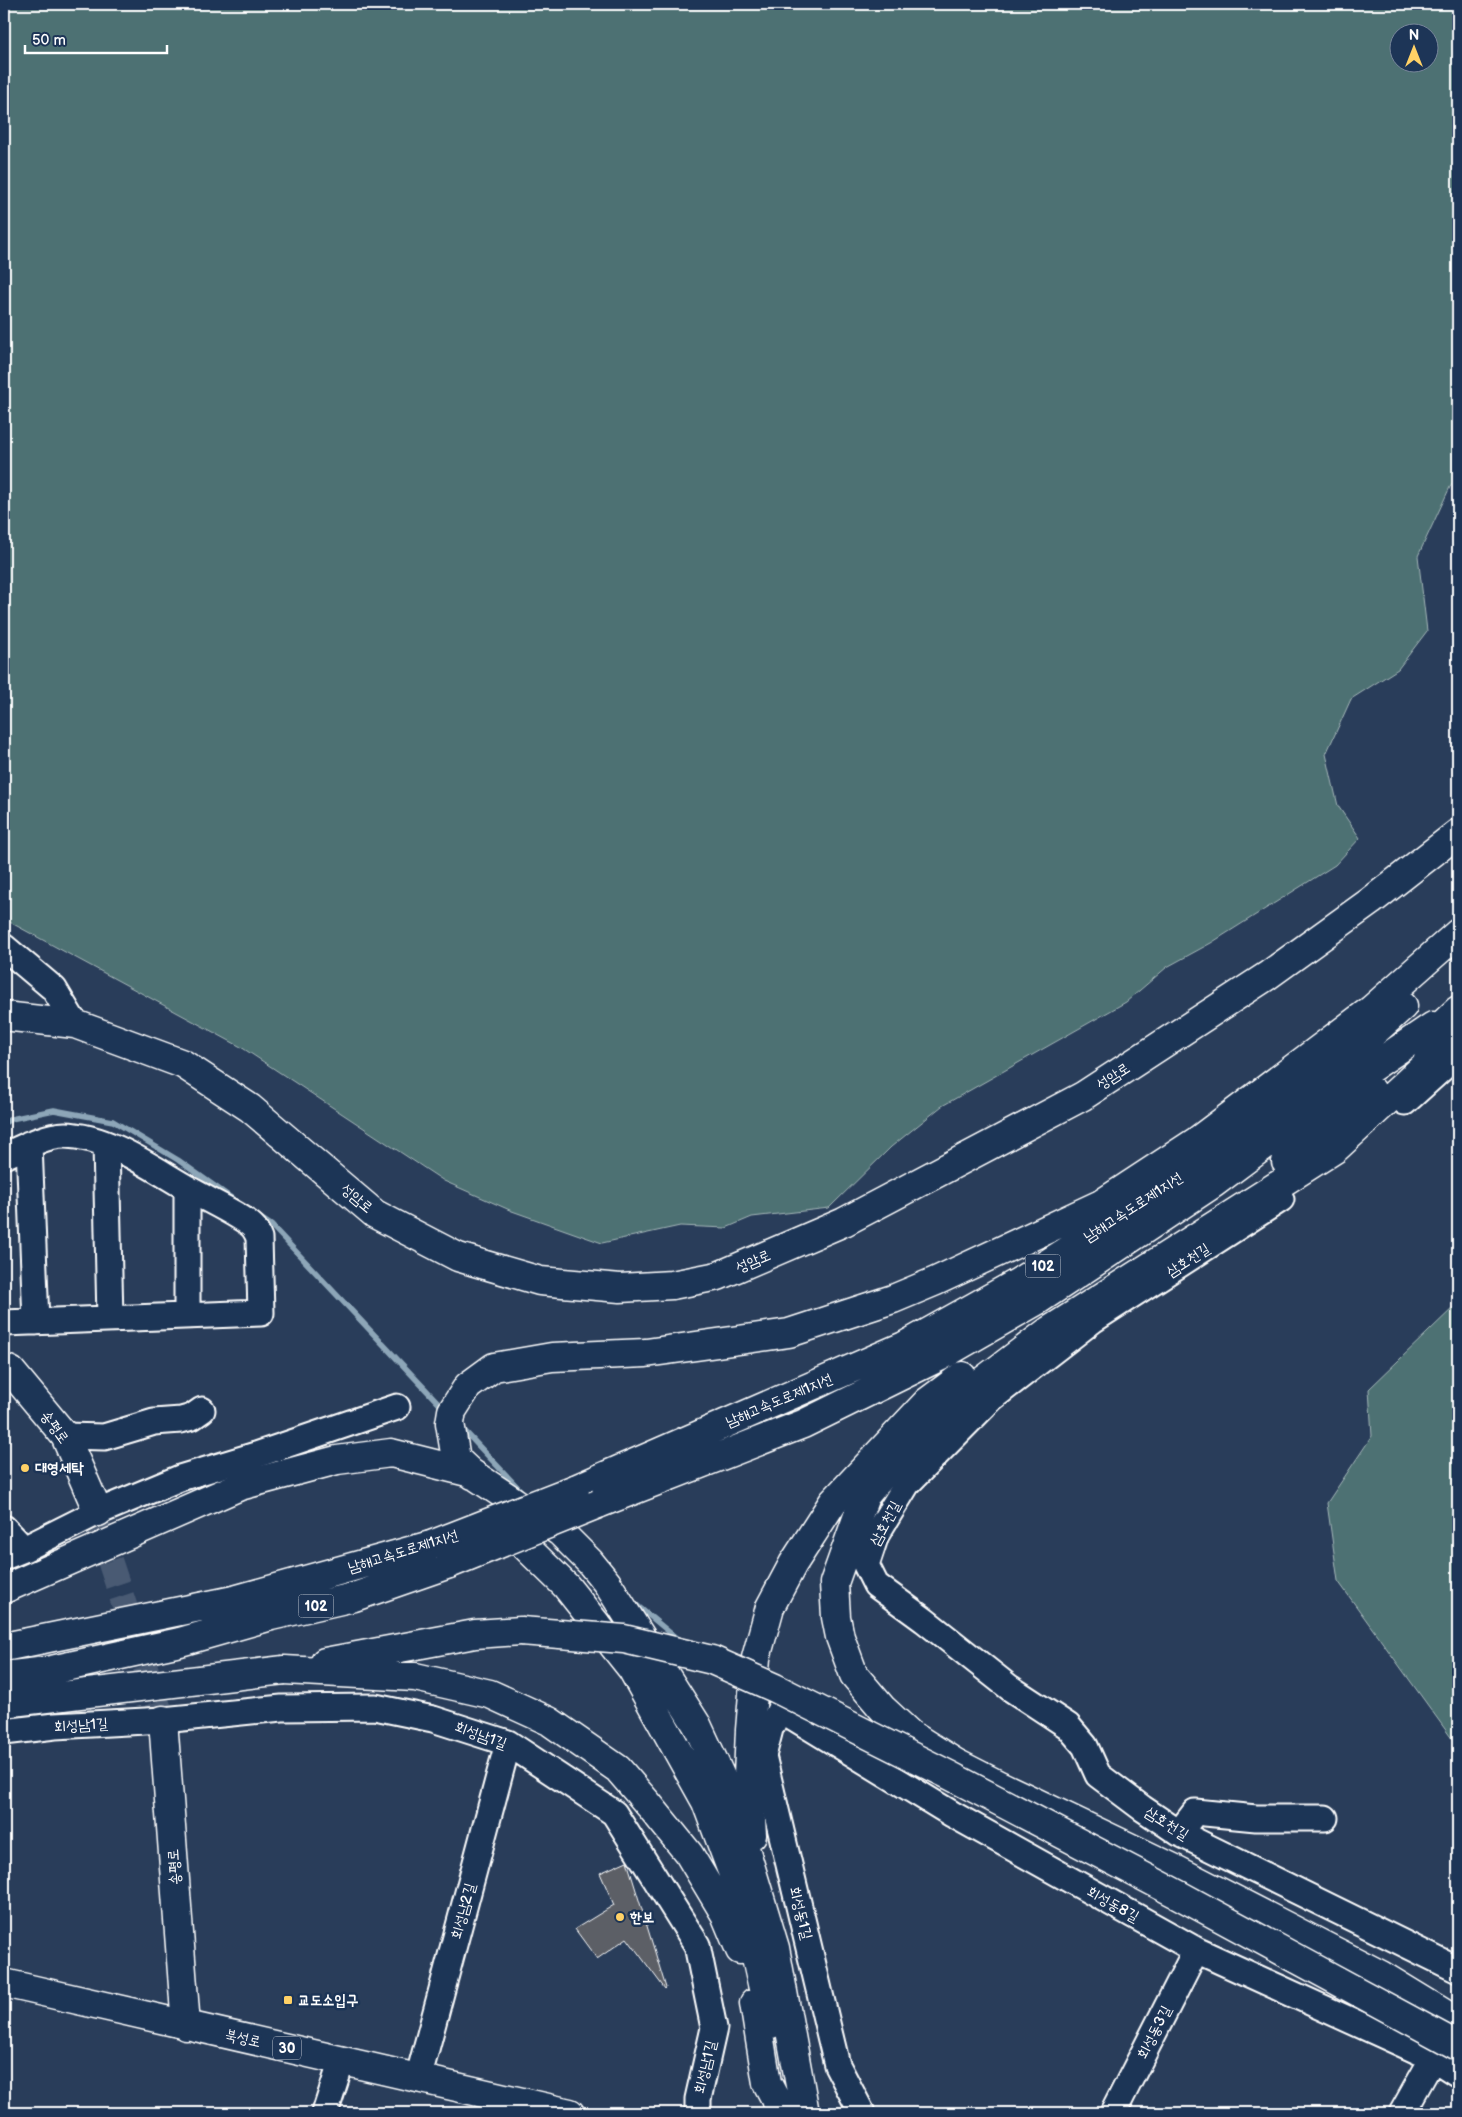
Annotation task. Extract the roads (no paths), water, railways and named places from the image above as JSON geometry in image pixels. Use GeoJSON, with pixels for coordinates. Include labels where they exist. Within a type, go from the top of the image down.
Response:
{"type":"FeatureCollection","features":[{"type":"Feature","properties":{"kind":"main road","name":"성암로"},"geometry":{"type":"LineString","coordinates":[[4,1016],[76,1024],[183,1064],[250,1108],[376,1214],[458,1257],[540,1281],[620,1288],[672,1285],[718,1276],[844,1222],[1083,1096],[1267,976],[1371,901],[1458,833]]}},
{"type":"Feature","properties":{"kind":"main road"},"geometry":{"type":"LineString","coordinates":[[805,2113],[775,1948],[728,1792],[697,1725],[607,1583],[590,1562],[560,1532],[471,1473],[456,1459],[450,1423],[452,1411],[468,1386],[494,1367],[552,1357],[646,1353],[789,1333],[893,1299],[1101,1204],[1197,1141],[1371,1010],[1458,933]]}},
{"type":"Feature","properties":{"kind":"main road","name":"남해고속도로제1지선"},"geometry":{"type":"LineString","coordinates":[[4,1676],[47,1671],[180,1642],[271,1616],[354,1597],[440,1554],[503,1517],[575,1489],[904,1346],[1016,1283],[1162,1190],[1280,1106],[1364,1041],[1458,957]]}},
{"type":"Feature","properties":{"kind":"main road"},"geometry":{"type":"LineString","coordinates":[[761,1901],[751,1828],[748,1776],[756,1658],[770,1607],[793,1564],[833,1502],[927,1402],[1012,1339],[1216,1209],[1294,1156],[1372,1091],[1458,1010]]}},
{"type":"Feature","properties":{"kind":"main road","name":"남해고속도로제1지선"},"geometry":{"type":"LineString","coordinates":[[4,1647],[234,1600],[440,1554],[598,1504],[804,1424],[939,1357],[1038,1300],[1214,1183],[1340,1089],[1458,1010]]}},
{"type":"Feature","properties":{"kind":"main road"},"geometry":{"type":"LineString","coordinates":[[1458,1036],[1335,1149],[1050,1330],[960,1398],[906,1448],[865,1496],[834,1584],[836,1617],[840,1637],[854,1675],[882,1708],[910,1734],[999,1785],[1182,1872],[1380,1976],[1458,2022]]}},
{"type":"Feature","properties":{"kind":"main road","name":"송평로"},"geometry":{"type":"LineString","coordinates":[[4,1368],[11,1371],[64,1436],[98,1519]]}},
{"type":"Feature","properties":{"kind":"main road"},"geometry":{"type":"LineString","coordinates":[[4,1589],[240,1486],[338,1460],[390,1453],[471,1473],[525,1546],[566,1586],[632,1669],[706,1802],[736,1882],[749,1926],[789,2113]]}},
{"type":"Feature","properties":{"kind":"main road"},"geometry":{"type":"LineString","coordinates":[[4,1703],[284,1670],[475,1634],[521,1631],[624,1639],[712,1660],[775,1688],[941,1770],[1073,1839],[1458,2046]]}},
{"type":"Feature","properties":{"kind":"main road"},"geometry":{"type":"LineString","coordinates":[[284,1670],[415,1677],[490,1694],[549,1721],[618,1769],[689,1854],[725,1914],[747,1967],[767,2083],[783,2113]]}},
{"type":"Feature","properties":{"kind":"main road","name":"송평로"},"geometry":{"type":"LineString","coordinates":[[161,1714],[186,2026]]}},
{"type":"Feature","properties":{"kind":"main road","name":"북성로"},"geometry":{"type":"LineString","coordinates":[[4,1983],[186,2026],[342,2060],[418,2080],[570,2113]]}},
{"type":"Feature","properties":{"kind":"main road"},"geometry":{"type":"LineString","coordinates":[[798,2070],[820,2113]]}},
{"type":"Feature","properties":{"kind":"main road"},"geometry":{"type":"LineString","coordinates":[[760,2113],[767,2083]]}},
{"type":"Feature","properties":{"kind":"street"},"geometry":{"type":"LineString","coordinates":[[4,947],[54,989],[76,1024]]}},
{"type":"Feature","properties":{"kind":"street","name":"삼호천길"},"geometry":{"type":"LineString","coordinates":[[1458,1054],[1363,1137],[1281,1199],[1093,1320],[992,1398],[907,1484],[876,1535],[866,1565],[876,1585],[924,1620],[1010,1688],[1068,1726],[1085,1746],[1098,1775],[1142,1808],[1179,1833],[1458,1970]]}},
{"type":"Feature","properties":{"kind":"street"},"geometry":{"type":"LineString","coordinates":[[4,1156],[29,1144],[63,1135],[86,1138],[106,1145],[159,1170],[187,1188],[227,1209],[254,1227],[259,1238],[262,1313],[4,1323]]}},
{"type":"Feature","properties":{"kind":"street"},"geometry":{"type":"LineString","coordinates":[[29,1144],[36,1322]]}},
{"type":"Feature","properties":{"kind":"street"},"geometry":{"type":"LineString","coordinates":[[106,1145],[110,1319]]}},
{"type":"Feature","properties":{"kind":"street"},"geometry":{"type":"LineString","coordinates":[[187,1188],[187,1316]]}},
{"type":"Feature","properties":{"kind":"street"},"geometry":{"type":"LineString","coordinates":[[4,1528],[14,1553],[98,1519],[180,1478],[256,1455],[396,1408]]}},
{"type":"Feature","properties":{"kind":"street"},"geometry":{"type":"LineString","coordinates":[[64,1436],[109,1436],[154,1422],[188,1419],[202,1410]]}},
{"type":"Feature","properties":{"kind":"street","name":"회성남1길"},"geometry":{"type":"LineString","coordinates":[[4,1732],[161,1714],[282,1708],[375,1708],[433,1719],[508,1743],[614,1813],[697,1945],[714,2028],[698,2100],[698,2113]]}},
{"type":"Feature","properties":{"kind":"street","name":"회성동8길"},"geometry":{"type":"LineString","coordinates":[[780,1709],[952,1814],[1196,1950],[1433,2058],[1458,2074]]}},
{"type":"Feature","properties":{"kind":"street","name":"회성동1길"},"geometry":{"type":"LineString","coordinates":[[780,1709],[770,1729],[763,1756],[837,2065],[862,2113]]}},
{"type":"Feature","properties":{"kind":"street","name":"회성남2길"},"geometry":{"type":"LineString","coordinates":[[418,2080],[508,1743]]}},
{"type":"Feature","properties":{"kind":"street"},"geometry":{"type":"LineString","coordinates":[[1179,1833],[1195,1812],[1256,1818],[1325,1818]]}},
{"type":"Feature","properties":{"kind":"street","name":"회성동3길"},"geometry":{"type":"LineString","coordinates":[[1113,2113],[1196,1950]]}},
{"type":"Feature","properties":{"kind":"street"},"geometry":{"type":"LineString","coordinates":[[1402,2113],[1433,2058]]}},
{"type":"Feature","properties":{"kind":"street"},"geometry":{"type":"LineString","coordinates":[[325,2113],[342,2060]]}},
{"type":"Feature","properties":{"kind":"waterway"},"geometry":{"type":"LineString","coordinates":[[4,1123],[11,1119],[54,1110],[113,1121],[178,1160],[237,1202]]}},
{"type":"Feature","properties":{"kind":"waterway"},"geometry":{"type":"LineString","coordinates":[[259,1217],[271,1225],[445,1410]]}},
{"type":"Feature","properties":{"kind":"waterway"},"geometry":{"type":"LineString","coordinates":[[460,1426],[522,1492]]}},
{"type":"Feature","properties":{"kind":"waterway"},"geometry":{"type":"LineString","coordinates":[[633,1602],[680,1641]]}},
{"type":"Feature","properties":{"kind":"tunnel"},"geometry":{"type":"LineString","coordinates":[[98,1526],[159,1708]]}},
{"type":"Feature","properties":{"kind":"place","name":"대영세탁"},"geometry":{"type":"Point","coordinates":[25,1468]}},
{"type":"Feature","properties":{"kind":"place","name":"한보"},"geometry":{"type":"Point","coordinates":[620,1917]}},
{"type":"Feature","properties":{"kind":"place","name":"교도소입구"},"geometry":{"type":"Point","coordinates":[288,2000]}}]}
